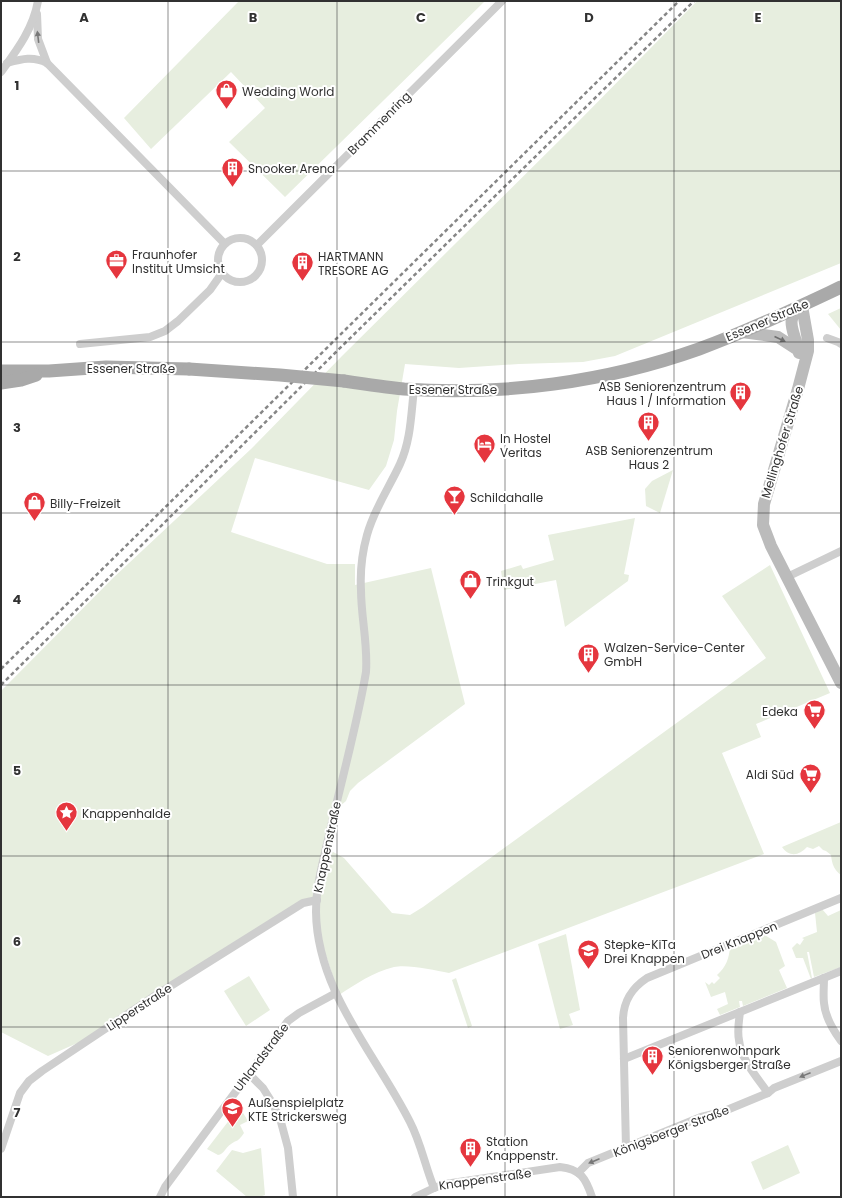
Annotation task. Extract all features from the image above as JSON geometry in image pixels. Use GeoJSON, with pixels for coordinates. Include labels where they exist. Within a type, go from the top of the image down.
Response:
{"type":"FeatureCollection","features":[{"type":"Feature","properties":{"kind":"main road","name":"Essener Straße"},"geometry":{"type":"LineString","coordinates":[[1,371],[49,371],[106,367],[189,369],[280,374],[414,389],[492,390],[525,387],[600,376],[670,358],[742,332],[841,287]]}},
{"type":"Feature","properties":{"kind":"main road"},"geometry":{"type":"LineString","coordinates":[[802,306],[794,312],[791,322],[803,370]]}},
{"type":"Feature","properties":{"kind":"main road","name":"Mellinghofer Straße"},"geometry":{"type":"LineString","coordinates":[[802,306],[809,347],[765,496],[763,511],[764,525],[767,537],[841,683]]}},
{"type":"Feature","properties":{"kind":"main road"},"geometry":{"type":"LineString","coordinates":[[742,332],[778,337],[798,350]]}},
{"type":"Feature","properties":{"kind":"main road","name":"Essener Straße"},"geometry":{"type":"LineString","coordinates":[[1,383],[21,380],[49,371]]}},
{"type":"Feature","properties":{"kind":"street","name":"Brammenring"},"geometry":{"type":"LineString","coordinates":[[257,245],[502,1]]}},
{"type":"Feature","properties":{"kind":"street"},"geometry":{"type":"LineString","coordinates":[[37,5],[38,39],[47,63],[225,244]]}},
{"type":"Feature","properties":{"kind":"street"},"geometry":{"type":"LineString","coordinates":[[1,72],[23,41],[37,5]]}},
{"type":"Feature","properties":{"kind":"street"},"geometry":{"type":"LineString","coordinates":[[7,63],[26,58],[47,63]]}},
{"type":"Feature","properties":{"kind":"street"},"geometry":{"type":"LineString","coordinates":[[240,238],[250,240],[257,245],[262,254],[262,264],[260,270],[253,278],[247,281],[238,282],[230,280],[222,273],[218,260],[220,252],[225,244],[234,239],[240,238]]}},
{"type":"Feature","properties":{"kind":"street"},"geometry":{"type":"LineString","coordinates":[[80,344],[150,337],[165,331],[178,321],[210,290],[222,273]]}},
{"type":"Feature","properties":{"kind":"street"},"geometry":{"type":"LineString","coordinates":[[828,338],[841,344]]}},
{"type":"Feature","properties":{"kind":"street","name":"Knappenstraße"},"geometry":{"type":"LineString","coordinates":[[414,389],[407,446],[400,463],[378,505],[367,536],[361,575],[361,591],[366,640],[366,672],[324,853],[317,900],[317,920],[320,946],[326,970],[336,993],[410,1122],[434,1188],[445,1184],[560,1167],[578,1173]]}},
{"type":"Feature","properties":{"kind":"street"},"geometry":{"type":"LineString","coordinates":[[787,577],[841,551]]}},
{"type":"Feature","properties":{"kind":"street","name":"Drei Knappen"},"geometry":{"type":"LineString","coordinates":[[626,1148],[623,1011],[629,994],[647,978],[841,898]]}},
{"type":"Feature","properties":{"kind":"street","name":"Lipperstraße"},"geometry":{"type":"LineString","coordinates":[[1,1149],[20,1093],[29,1081],[153,997],[303,903],[317,900]]}},
{"type":"Feature","properties":{"kind":"street"},"geometry":{"type":"LineString","coordinates":[[624,1059],[841,971]]}},
{"type":"Feature","properties":{"kind":"street"},"geometry":{"type":"LineString","coordinates":[[824,978],[823,1002],[825,1010],[832,1028],[841,1041]]}},
{"type":"Feature","properties":{"kind":"street","name":"Uhlandstraße"},"geometry":{"type":"LineString","coordinates":[[160,1197],[165,1187],[291,1018],[336,993]]}},
{"type":"Feature","properties":{"kind":"street"},"geometry":{"type":"LineString","coordinates":[[740,1012],[738,1038],[742,1052],[747,1063],[768,1093]]}},
{"type":"Feature","properties":{"kind":"street","name":"Königsberger Straße"},"geometry":{"type":"LineString","coordinates":[[578,1173],[588,1163],[701,1117],[722,1112],[841,1060]]}},
{"type":"Feature","properties":{"kind":"street"},"geometry":{"type":"LineString","coordinates":[[249,1074],[264,1088],[281,1122],[288,1148],[293,1197]]}},
{"type":"Feature","properties":{"kind":"street"},"geometry":{"type":"LineString","coordinates":[[578,1173],[586,1180],[592,1197]]}},
{"type":"Feature","properties":{"kind":"street"},"geometry":{"type":"LineString","coordinates":[[415,1197],[434,1188]]}},
{"type":"Feature","properties":{"kind":"green space"},"geometry":{"type":"Polygon","coordinates":[[[239,1],[485,1],[285,197],[229,142],[265,108],[231,72],[151,149],[124,118],[239,1]]]}},
{"type":"Feature","properties":{"kind":"green space"},"geometry":{"type":"Polygon","coordinates":[[[697,1],[841,1],[841,263],[615,356],[583,362],[459,368],[405,364],[394,440],[386,466],[369,490],[255,458],[231,532],[327,564],[355,564],[355,585],[431,568],[465,704],[358,783],[350,791],[346,801],[333,812],[316,899],[98,1034],[48,1056],[1,1032],[1,691],[113,578],[251,449],[697,1]]]}},
{"type":"Feature","properties":{"kind":"green space"},"geometry":{"type":"Polygon","coordinates":[[[841,308],[841,330],[828,314],[841,308]]]}},
{"type":"Feature","properties":{"kind":"green space"},"geometry":{"type":"Polygon","coordinates":[[[673,470],[660,513],[646,506],[645,489],[652,481],[673,470]]]}},
{"type":"Feature","properties":{"kind":"green space"},"geometry":{"type":"Polygon","coordinates":[[[635,518],[624,574],[629,575],[628,581],[565,627],[556,580],[504,590],[501,571],[521,565],[523,569],[554,560],[548,535],[635,518]]]}},
{"type":"Feature","properties":{"kind":"green space"},"geometry":{"type":"Polygon","coordinates":[[[770,565],[830,693],[756,724],[761,737],[722,753],[764,854],[449,973],[413,967],[394,967],[372,975],[339,995],[317,928],[326,848],[344,858],[392,913],[410,915],[423,907],[766,658],[722,596],[770,565]]]}},
{"type":"Feature","properties":{"kind":"green space"},"geometry":{"type":"Polygon","coordinates":[[[841,822],[841,875],[834,866],[831,855],[819,846],[813,849],[807,847],[797,854],[791,854],[782,847],[841,822]]]}},
{"type":"Feature","properties":{"kind":"green space"},"geometry":{"type":"Polygon","coordinates":[[[822,909],[828,916],[841,910],[841,967],[814,977],[809,952],[807,952],[811,979],[803,958],[796,958],[792,948],[797,943],[800,945],[804,939],[802,938],[817,932],[815,913],[822,909]]]}},
{"type":"Feature","properties":{"kind":"green space"},"geometry":{"type":"Polygon","coordinates":[[[566,934],[580,1010],[569,1014],[573,1025],[560,1029],[538,944],[566,934]]]}},
{"type":"Feature","properties":{"kind":"green space"},"geometry":{"type":"Polygon","coordinates":[[[763,934],[776,942],[785,966],[779,970],[787,988],[743,1006],[742,1001],[739,1001],[740,1007],[720,1015],[717,1009],[728,1004],[725,992],[711,997],[705,982],[709,985],[712,982],[714,984],[720,978],[717,975],[723,969],[729,955],[730,947],[763,934]]]}},
{"type":"Feature","properties":{"kind":"green space"},"geometry":{"type":"Polygon","coordinates":[[[249,976],[270,1010],[246,1026],[224,991],[249,976]]]}},
{"type":"Feature","properties":{"kind":"green space"},"geometry":{"type":"Polygon","coordinates":[[[456,978],[472,1026],[468,1028],[452,980],[456,978]]]}},
{"type":"Feature","properties":{"kind":"green space","name":"Außenspielplatz KTE Strickersweg"},"geometry":{"type":"Polygon","coordinates":[[[240,1108],[248,1121],[240,1125],[244,1133],[239,1140],[218,1155],[207,1149],[237,1110],[240,1108]]]}},
{"type":"Feature","properties":{"kind":"green space"},"geometry":{"type":"Polygon","coordinates":[[[788,1145],[800,1173],[763,1190],[751,1162],[788,1145]]]}},
{"type":"Feature","properties":{"kind":"green space"},"geometry":{"type":"Polygon","coordinates":[[[261,1148],[265,1195],[259,1197],[247,1197],[216,1171],[232,1150],[243,1153],[261,1148]]]}},
{"type":"Feature","properties":{"kind":"railway"},"geometry":{"type":"LineString","coordinates":[[1,669],[679,1]]}},
{"type":"Feature","properties":{"kind":"railway"},"geometry":{"type":"LineString","coordinates":[[1,685],[336,352],[694,1]]}},
{"type":"Feature","properties":{"kind":"place","name":"Wedding World"},"geometry":{"type":"Point","coordinates":[226,110]}},
{"type":"Feature","properties":{"kind":"place","name":"Snooker Arena"},"geometry":{"type":"Point","coordinates":[233,188]}},
{"type":"Feature","properties":{"kind":"place","name":"Fraunhofer Institut Umsicht"},"geometry":{"type":"Point","coordinates":[117,280]}},
{"type":"Feature","properties":{"kind":"place","name":"HARTMANN TRESORE AG"},"geometry":{"type":"Point","coordinates":[302,282]}},
{"type":"Feature","properties":{"kind":"place","name":"ASB Seniorenzentrum Haus 1 / Information"},"geometry":{"type":"Point","coordinates":[741,412]}},
{"type":"Feature","properties":{"kind":"place","name":"ASB Seniorenzentrum Haus 2"},"geometry":{"type":"Point","coordinates":[649,442]}},
{"type":"Feature","properties":{"kind":"place","name":"In Hostel Veritas"},"geometry":{"type":"Point","coordinates":[485,464]}},
{"type":"Feature","properties":{"kind":"place","name":"Schildahalle"},"geometry":{"type":"Point","coordinates":[454,516]}},
{"type":"Feature","properties":{"kind":"place","name":"Billy-Freizeit"},"geometry":{"type":"Point","coordinates":[35,522]}},
{"type":"Feature","properties":{"kind":"place","name":"Trinkgut"},"geometry":{"type":"Point","coordinates":[470,600]}},
{"type":"Feature","properties":{"kind":"place","name":"Walzen-Service-Center GmbH"},"geometry":{"type":"Point","coordinates":[588,674]}},
{"type":"Feature","properties":{"kind":"place","name":"Edeka"},"geometry":{"type":"Point","coordinates":[814,730]}},
{"type":"Feature","properties":{"kind":"place","name":"Aldi Süd"},"geometry":{"type":"Point","coordinates":[810,794]}},
{"type":"Feature","properties":{"kind":"place","name":"Knappenhalde"},"geometry":{"type":"Point","coordinates":[67,832]}},
{"type":"Feature","properties":{"kind":"place","name":"Stepke-KiTa Drei Knappen"},"geometry":{"type":"Point","coordinates":[589,970]}},
{"type":"Feature","properties":{"kind":"place","name":"Seniorenwohnpark Königsberger Straße"},"geometry":{"type":"Point","coordinates":[652,1076]}},
{"type":"Feature","properties":{"kind":"place","name":"Außenspielplatz KTE Strickersweg"},"geometry":{"type":"Point","coordinates":[232,1128]}},
{"type":"Feature","properties":{"kind":"place","name":"Station Knappenstr."},"geometry":{"type":"Point","coordinates":[471,1168]}}]}
